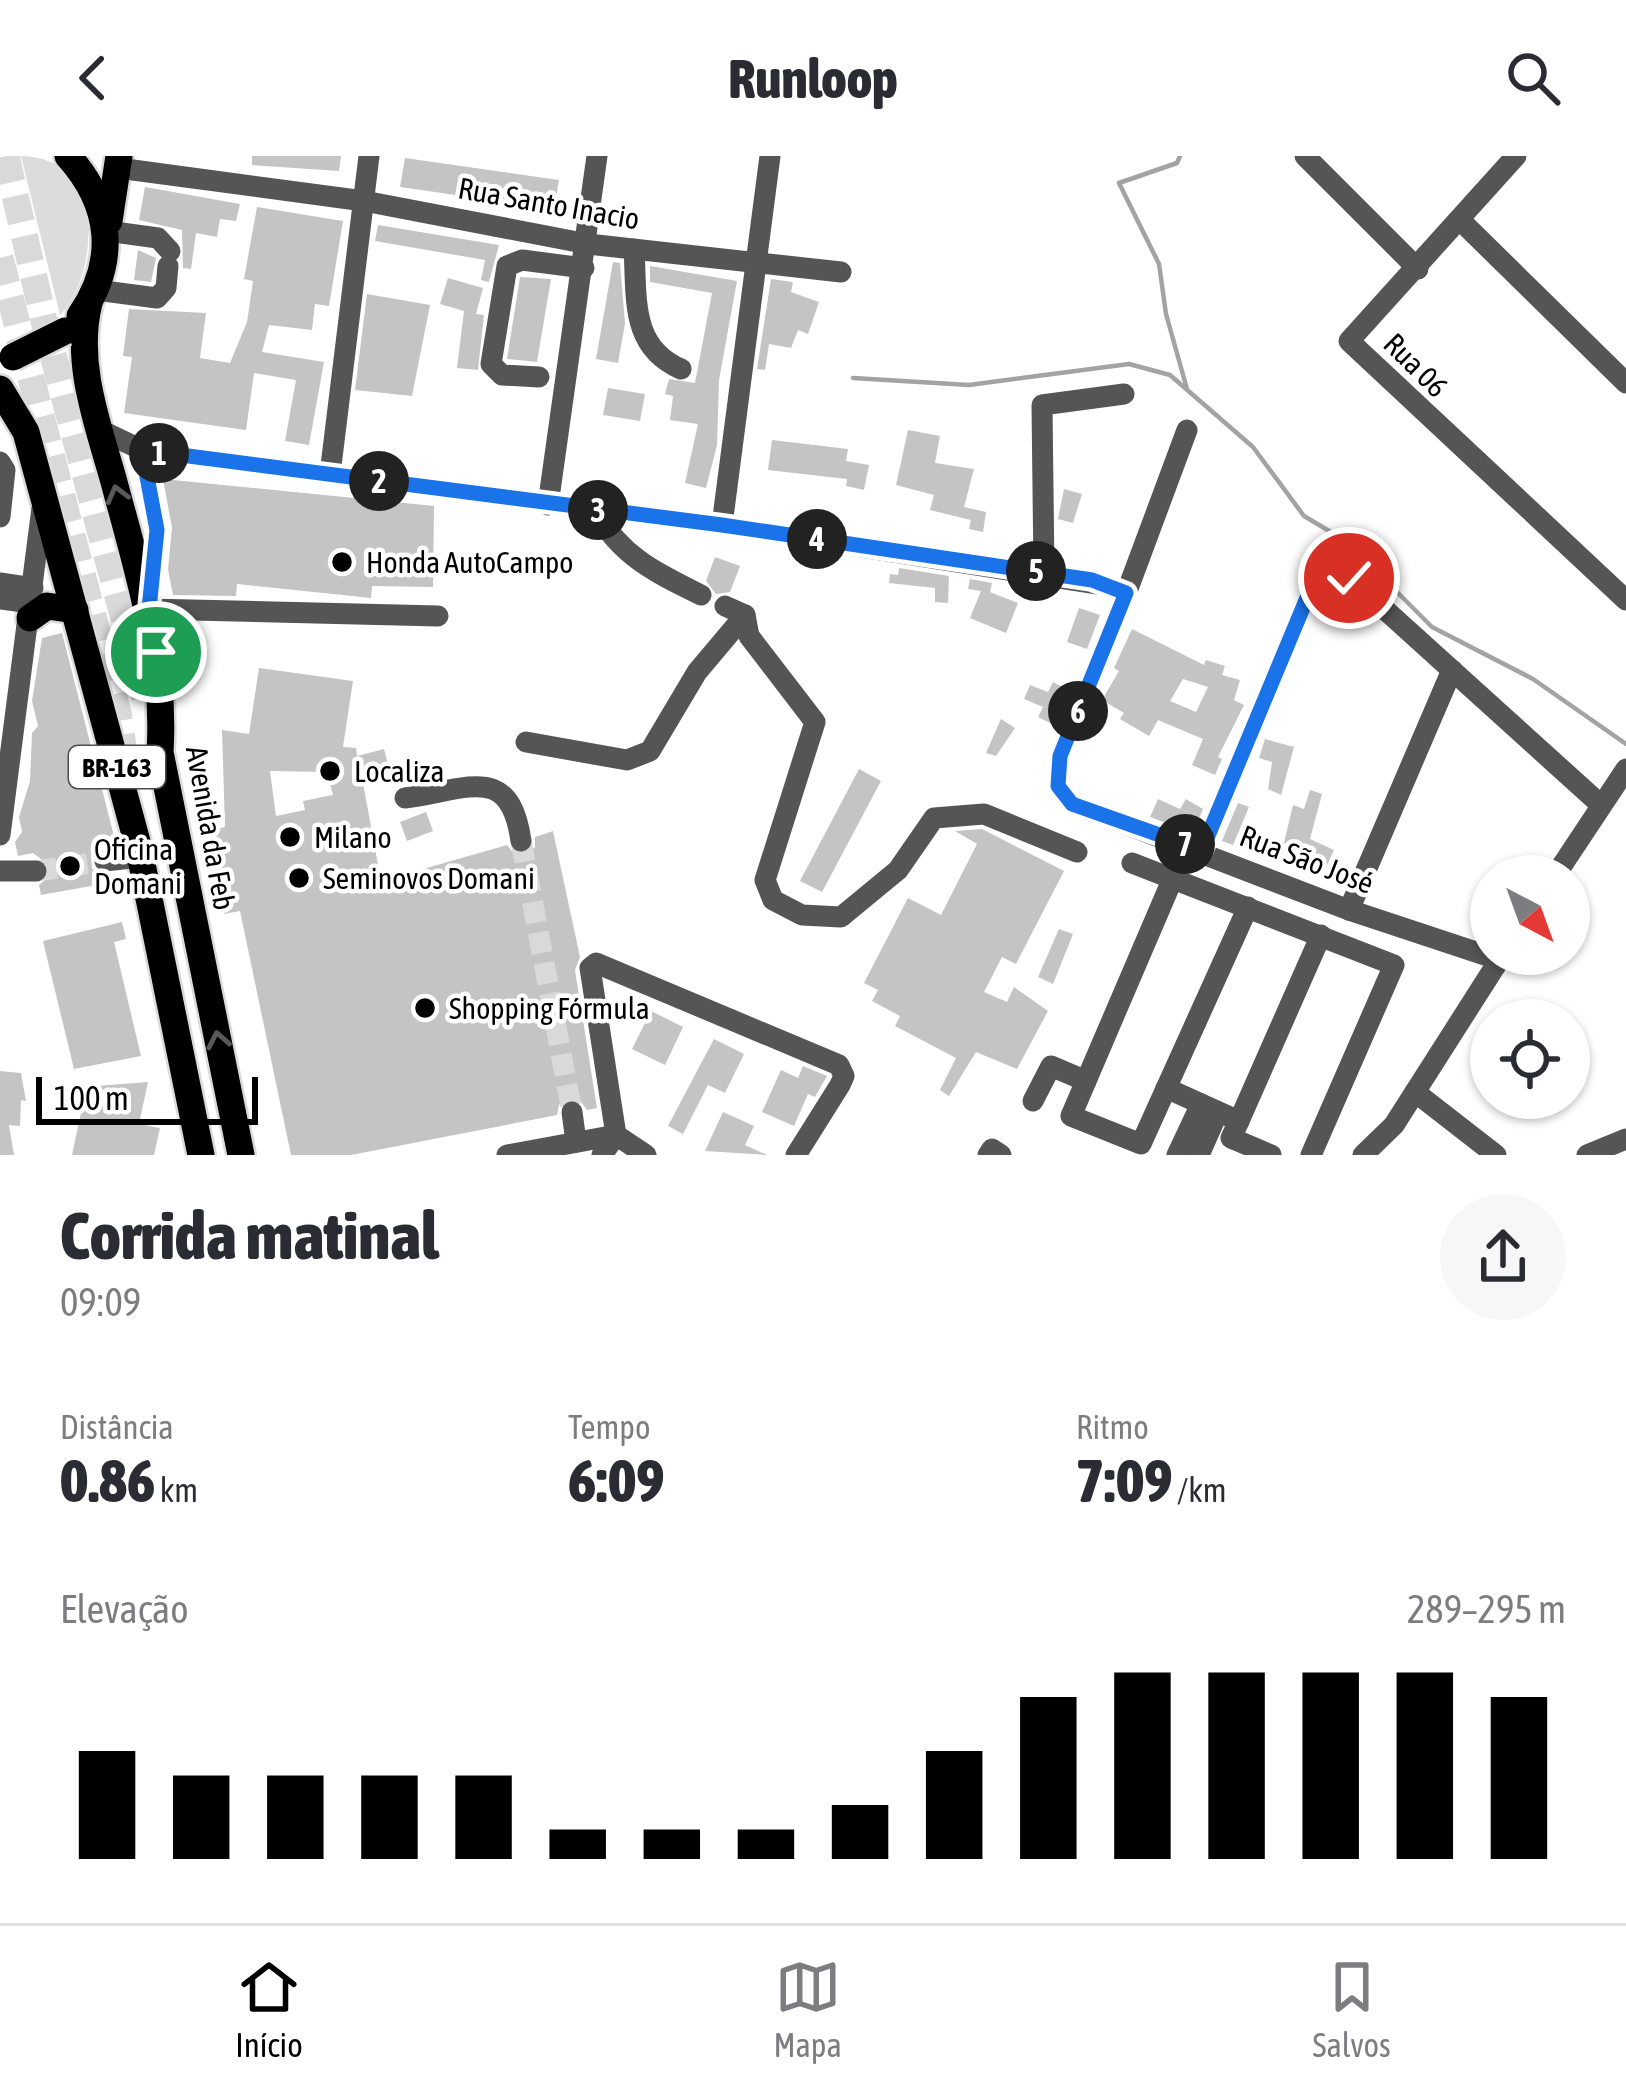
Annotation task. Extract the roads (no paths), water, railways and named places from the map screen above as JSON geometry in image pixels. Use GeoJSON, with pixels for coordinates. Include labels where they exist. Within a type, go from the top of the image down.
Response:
{"type":"FeatureCollection","features":[{"type":"Feature","properties":{"kind":"main road"},"geometry":{"type":"LineString","coordinates":[[68,156],[88,178],[107,231]]}},
{"type":"Feature","properties":{"kind":"main road","name":"BR-163"},"geometry":{"type":"LineString","coordinates":[[93,296],[118,162]]}},
{"type":"Feature","properties":{"kind":"main road"},"geometry":{"type":"LineString","coordinates":[[6,357],[65,331],[93,296]]}},
{"type":"Feature","properties":{"kind":"main road","name":"Avenida da Feb"},"geometry":{"type":"LineString","coordinates":[[93,296],[84,353],[98,429],[149,609],[163,703],[160,752],[241,1155]]}},
{"type":"Feature","properties":{"kind":"main road","name":"BR-163"},"geometry":{"type":"LineString","coordinates":[[0,389],[26,432],[140,853],[201,1155]]}},
{"type":"Feature","properties":{"kind":"main road"},"geometry":{"type":"LineString","coordinates":[[32,603],[75,610]]}},
{"type":"Feature","properties":{"kind":"main road"},"geometry":{"type":"LineString","coordinates":[[145,697],[160,752]]}},
{"type":"Feature","properties":{"kind":"main road"},"geometry":{"type":"LineString","coordinates":[[134,813],[140,853]]}},
{"type":"Feature","properties":{"kind":"street"},"geometry":{"type":"LineString","coordinates":[[330,474],[369,156]]}},
{"type":"Feature","properties":{"kind":"street"},"geometry":{"type":"LineString","coordinates":[[548,505],[597,156]]}},
{"type":"Feature","properties":{"kind":"street"},"geometry":{"type":"LineString","coordinates":[[722,525],[770,156]]}},
{"type":"Feature","properties":{"kind":"street"},"geometry":{"type":"LineString","coordinates":[[1305,156],[1418,268]]}},
{"type":"Feature","properties":{"kind":"street","name":"Rua 06"},"geometry":{"type":"LineString","coordinates":[[1516,156],[1348,341],[1626,600]]}},
{"type":"Feature","properties":{"kind":"street","name":"Rua Santo Inacio"},"geometry":{"type":"LineString","coordinates":[[118,162],[174,166],[588,244],[841,272]]}},
{"type":"Feature","properties":{"kind":"street"},"geometry":{"type":"LineString","coordinates":[[1460,220],[1626,383]]}},
{"type":"Feature","properties":{"kind":"street"},"geometry":{"type":"LineString","coordinates":[[93,296],[157,298],[166,288],[169,259],[158,238],[107,231]]}},
{"type":"Feature","properties":{"kind":"street"},"geometry":{"type":"LineString","coordinates":[[634,249],[644,340],[657,358],[681,369]]}},
{"type":"Feature","properties":{"kind":"street"},"geometry":{"type":"LineString","coordinates":[[538,377],[502,375],[491,364],[507,266],[522,260],[584,268]]}},
{"type":"Feature","properties":{"kind":"street"},"geometry":{"type":"LineString","coordinates":[[1044,572],[1042,405],[1124,394]]}},
{"type":"Feature","properties":{"kind":"street"},"geometry":{"type":"LineString","coordinates":[[98,429],[142,450],[722,525],[1092,580],[1126,593],[1187,430]]}},
{"type":"Feature","properties":{"kind":"street"},"geometry":{"type":"LineString","coordinates":[[142,450],[157,530],[149,609],[438,616]]}},
{"type":"Feature","properties":{"kind":"street"},"geometry":{"type":"LineString","coordinates":[[0,462],[5,470],[0,518]]}},
{"type":"Feature","properties":{"kind":"street"},"geometry":{"type":"LineString","coordinates":[[0,835],[44,495]]}},
{"type":"Feature","properties":{"kind":"street"},"geometry":{"type":"LineString","coordinates":[[596,510],[610,538],[638,564],[701,596]]}},
{"type":"Feature","properties":{"kind":"street"},"geometry":{"type":"LineString","coordinates":[[1202,850],[1312,586],[1330,572],[1349,578],[1601,805]]}},
{"type":"Feature","properties":{"kind":"street"},"geometry":{"type":"LineString","coordinates":[[0,584],[32,603]]}},
{"type":"Feature","properties":{"kind":"street","name":"Rua São José"},"geometry":{"type":"LineString","coordinates":[[1126,593],[1060,756],[1058,786],[1072,804],[1349,910],[1470,947]]}},
{"type":"Feature","properties":{"kind":"street"},"geometry":{"type":"LineString","coordinates":[[0,599],[32,603]]}},
{"type":"Feature","properties":{"kind":"street"},"geometry":{"type":"LineString","coordinates":[[526,742],[627,760],[650,751],[735,611],[748,636],[815,722],[765,880],[773,900],[802,915],[841,917],[898,870],[934,818],[984,814],[1077,852]]}},
{"type":"Feature","properties":{"kind":"street"},"geometry":{"type":"LineString","coordinates":[[1349,910],[1452,670]]}},
{"type":"Feature","properties":{"kind":"street"},"geometry":{"type":"LineString","coordinates":[[1569,855],[1626,769]]}},
{"type":"Feature","properties":{"kind":"street"},"geometry":{"type":"LineString","coordinates":[[405,798],[492,787],[508,795],[516,807],[520,841]]}},
{"type":"Feature","properties":{"kind":"street"},"geometry":{"type":"LineString","coordinates":[[105,861],[140,853]]}},
{"type":"Feature","properties":{"kind":"street"},"geometry":{"type":"LineString","coordinates":[[1132,862],[1394,965],[1311,1155]]}},
{"type":"Feature","properties":{"kind":"street"},"geometry":{"type":"LineString","coordinates":[[0,871],[36,871]]}},
{"type":"Feature","properties":{"kind":"street"},"geometry":{"type":"LineString","coordinates":[[1173,878],[1071,1116],[1142,1144],[1248,907]]}},
{"type":"Feature","properties":{"kind":"street"},"geometry":{"type":"LineString","coordinates":[[1199,1155],[1321,935]]}},
{"type":"Feature","properties":{"kind":"street"},"geometry":{"type":"LineString","coordinates":[[602,1155],[616,1135],[590,968],[596,963],[839,1064],[844,1076],[840,1085],[796,1155]]}},
{"type":"Feature","properties":{"kind":"street"},"geometry":{"type":"LineString","coordinates":[[1364,1155],[1394,1125],[1490,975]]}},
{"type":"Feature","properties":{"kind":"street"},"geometry":{"type":"LineString","coordinates":[[1033,1101],[1051,1066],[1086,1081]]}},
{"type":"Feature","properties":{"kind":"street"},"geometry":{"type":"LineString","coordinates":[[1166,1088],[1219,1112],[1231,1138],[1271,1155]]}},
{"type":"Feature","properties":{"kind":"street"},"geometry":{"type":"LineString","coordinates":[[1415,1092],[1496,1155]]}},
{"type":"Feature","properties":{"kind":"street"},"geometry":{"type":"LineString","coordinates":[[572,1112],[575,1142]]}},
{"type":"Feature","properties":{"kind":"street"},"geometry":{"type":"LineString","coordinates":[[1177,1155],[1219,1112]]}},
{"type":"Feature","properties":{"kind":"street"},"geometry":{"type":"LineString","coordinates":[[507,1155],[616,1135],[646,1155]]}},
{"type":"Feature","properties":{"kind":"street"},"geometry":{"type":"LineString","coordinates":[[1588,1155],[1626,1139]]}},
{"type":"Feature","properties":{"kind":"street"},"geometry":{"type":"LineString","coordinates":[[988,1155],[992,1149],[1001,1155]]}},
{"type":"Feature","properties":{"kind":"waterway"},"geometry":{"type":"LineString","coordinates":[[1180,156],[1177,163],[1119,183],[1159,264],[1166,314],[1187,389]]}},
{"type":"Feature","properties":{"kind":"waterway"},"geometry":{"type":"LineString","coordinates":[[853,378],[969,385],[1129,364],[1170,375],[1253,447],[1304,516],[1346,541],[1432,627],[1533,679],[1626,744]]}},
{"type":"Feature","properties":{"kind":"tunnel"},"geometry":{"type":"LineString","coordinates":[[6,156],[44,321],[145,697]]}},
{"type":"Feature","properties":{"kind":"tunnel"},"geometry":{"type":"LineString","coordinates":[[0,258],[118,713],[126,766]]}},
{"type":"Feature","properties":{"kind":"tunnel"},"geometry":{"type":"LineString","coordinates":[[521,841],[572,1112]]}},
{"type":"Feature","properties":{"kind":"tunnel"},"geometry":{"type":"LineString","coordinates":[[36,871],[105,861]]}},
{"type":"Feature","properties":{"kind":"place","name":"Honda AutoCampo"},"geometry":{"type":"Point","coordinates":[342,562]}},
{"type":"Feature","properties":{"kind":"place","name":"Localiza"},"geometry":{"type":"Point","coordinates":[330,771]}},
{"type":"Feature","properties":{"kind":"place","name":"Milano"},"geometry":{"type":"Point","coordinates":[290,837]}},
{"type":"Feature","properties":{"kind":"place","name":"Oficina Domani"},"geometry":{"type":"Point","coordinates":[70,866]}},
{"type":"Feature","properties":{"kind":"place","name":"Seminovos Domani"},"geometry":{"type":"Point","coordinates":[299,878]}},
{"type":"Feature","properties":{"kind":"place","name":"Shopping Fórmula"},"geometry":{"type":"Point","coordinates":[425,1008]}}]}
